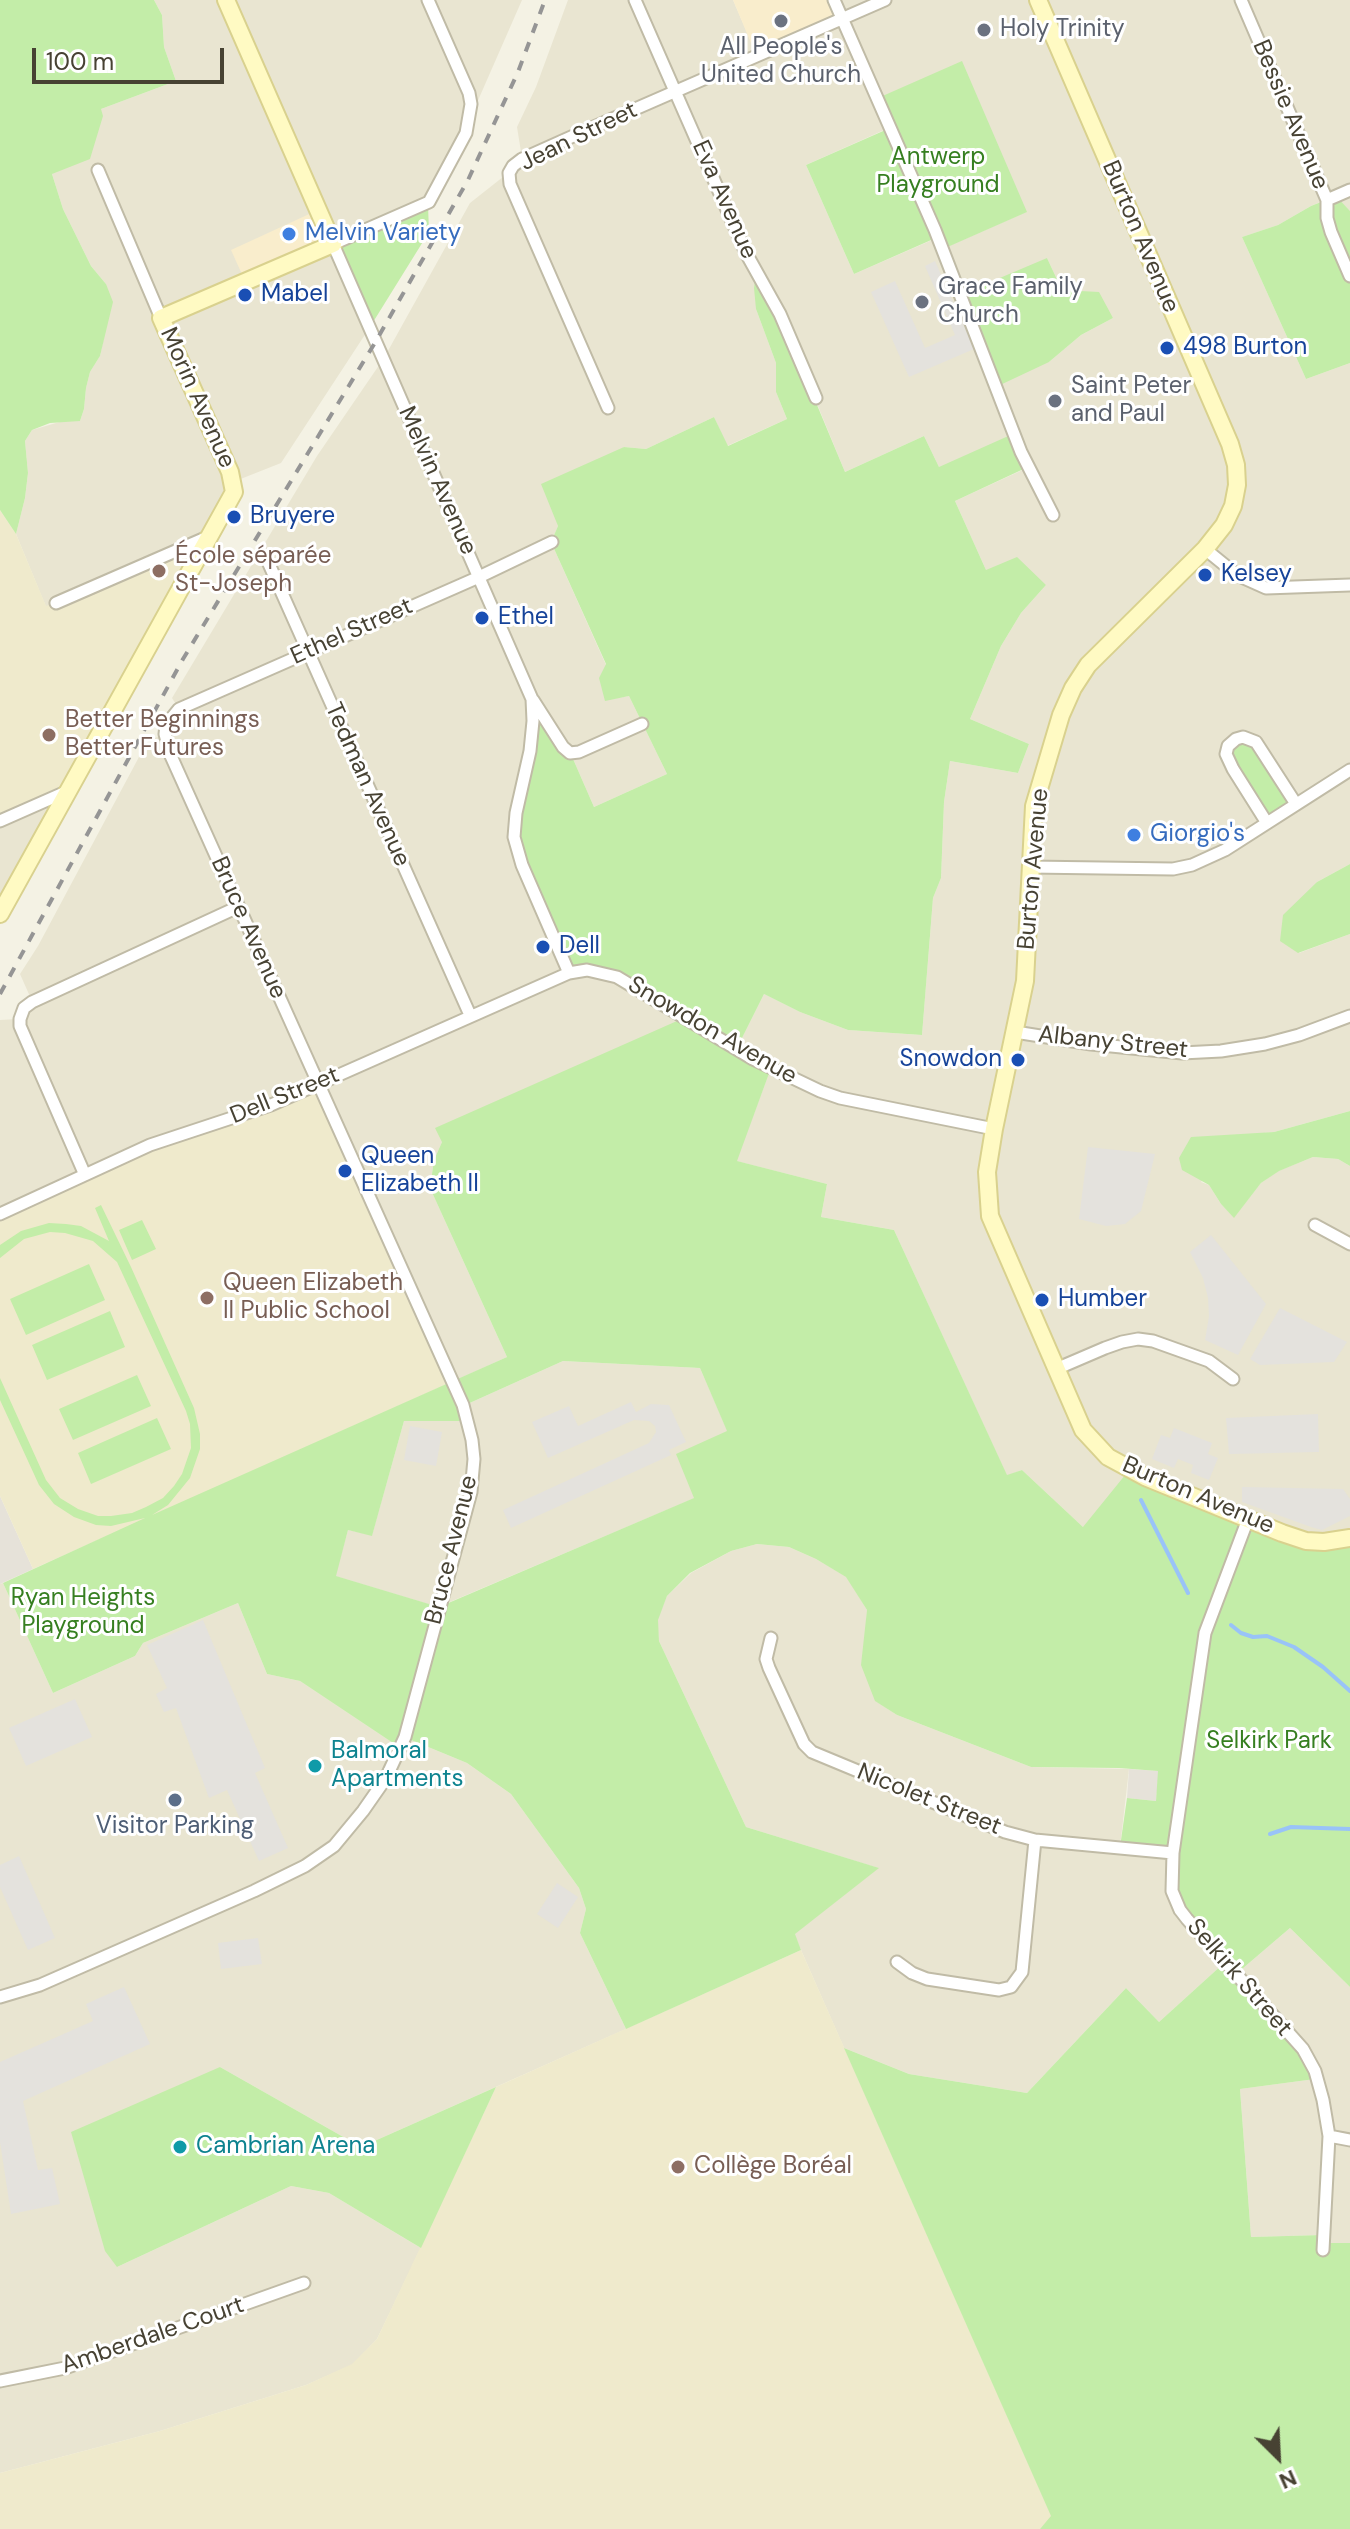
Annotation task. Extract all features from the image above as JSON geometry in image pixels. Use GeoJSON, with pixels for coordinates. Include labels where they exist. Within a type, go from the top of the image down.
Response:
{"type":"FeatureCollection","features":[{"type":"Feature","properties":{"kind":"street","name":"Melvin Avenue"},"geometry":{"type":"LineString","coordinates":[[226,0],[532,699],[530,751],[516,813],[514,837],[522,865],[569,973]]}},
{"type":"Feature","properties":{"kind":"street"},"geometry":{"type":"LineString","coordinates":[[161,318],[429,202],[466,133],[471,104],[428,0]]}},
{"type":"Feature","properties":{"kind":"street","name":"Eva Avenue"},"geometry":{"type":"LineString","coordinates":[[635,0],[746,253],[780,314],[816,398]]}},
{"type":"Feature","properties":{"kind":"street"},"geometry":{"type":"LineString","coordinates":[[834,0],[935,230],[1021,452],[1053,515]]}},
{"type":"Feature","properties":{"kind":"street","name":"Jean Street"},"geometry":{"type":"LineString","coordinates":[[608,408],[510,184],[509,173],[513,166],[522,159],[885,0]]}},
{"type":"Feature","properties":{"kind":"street","name":"Burton Avenue"},"geometry":{"type":"LineString","coordinates":[[1038,0],[1230,444],[1237,485],[1233,506],[1224,525],[1205,549],[1088,665],[1061,715],[1034,806],[1027,955],[987,1172],[990,1216],[1083,1430],[1108,1457],[1145,1477],[1306,1541],[1350,1538]]}},
{"type":"Feature","properties":{"kind":"street","name":"Bessie Avenue"},"geometry":{"type":"LineString","coordinates":[[1241,0],[1327,200],[1331,232],[1350,276]]}},
{"type":"Feature","properties":{"kind":"street","name":"Morin Avenue"},"geometry":{"type":"LineString","coordinates":[[0,914],[234,492],[234,483],[98,170]]}},
{"type":"Feature","properties":{"kind":"street"},"geometry":{"type":"LineString","coordinates":[[1327,200],[1350,190]]}},
{"type":"Feature","properties":{"kind":"street"},"geometry":{"type":"LineString","coordinates":[[56,603],[211,536]]}},
{"type":"Feature","properties":{"kind":"street","name":"Ethel Street"},"geometry":{"type":"LineString","coordinates":[[165,734],[166,725],[179,709],[552,542]]}},
{"type":"Feature","properties":{"kind":"street"},"geometry":{"type":"LineString","coordinates":[[1205,549],[1237,575],[1266,588],[1350,585]]}},
{"type":"Feature","properties":{"kind":"street","name":"Tedman Avenue"},"geometry":{"type":"LineString","coordinates":[[265,555],[470,1015]]}},
{"type":"Feature","properties":{"kind":"street"},"geometry":{"type":"LineString","coordinates":[[532,699],[570,753],[579,752],[642,724]]}},
{"type":"Feature","properties":{"kind":"street","name":"Bruce Avenue"},"geometry":{"type":"LineString","coordinates":[[0,1997],[40,1985],[254,1891],[323,1855],[334,1846],[386,1778],[405,1737],[471,1492],[474,1459],[463,1405],[238,907],[171,756],[165,734]]}},
{"type":"Feature","properties":{"kind":"street"},"geometry":{"type":"LineString","coordinates":[[1267,823],[1226,754],[1228,746],[1236,739],[1243,737],[1256,742],[1296,804]]}},
{"type":"Feature","properties":{"kind":"street"},"geometry":{"type":"LineString","coordinates":[[1030,867],[1173,869],[1210,858],[1350,770]]}},
{"type":"Feature","properties":{"kind":"street"},"geometry":{"type":"LineString","coordinates":[[0,821],[68,791]]}},
{"type":"Feature","properties":{"kind":"street"},"geometry":{"type":"LineString","coordinates":[[85,1175],[20,1026],[24,1008],[238,907]]}},
{"type":"Feature","properties":{"kind":"street","name":"Snowdon Avenue"},"geometry":{"type":"LineString","coordinates":[[569,973],[597,971],[617,977],[753,1059],[820,1091],[840,1098],[994,1129]]}},
{"type":"Feature","properties":{"kind":"street","name":"Dell Street"},"geometry":{"type":"LineString","coordinates":[[0,1214],[150,1145],[247,1114],[569,973]]}},
{"type":"Feature","properties":{"kind":"street","name":"Albany Street"},"geometry":{"type":"LineString","coordinates":[[1015,1032],[1182,1053],[1265,1044],[1350,1016]]}},
{"type":"Feature","properties":{"kind":"street"},"geometry":{"type":"LineString","coordinates":[[1315,1225],[1350,1244]]}},
{"type":"Feature","properties":{"kind":"street"},"geometry":{"type":"LineString","coordinates":[[1056,1369],[1105,1348],[1138,1339],[1153,1341],[1209,1361],[1233,1379]]}},
{"type":"Feature","properties":{"kind":"street","name":"Selkirk Street"},"geometry":{"type":"LineString","coordinates":[[1248,1519],[1205,1633],[1173,1853],[1172,1891],[1180,1910],[1303,2049],[1315,2071],[1329,2136],[1323,2250]]}},
{"type":"Feature","properties":{"kind":"street","name":"Nicolet Street"},"geometry":{"type":"LineString","coordinates":[[771,1638],[766,1659],[769,1668],[804,1744],[812,1752],[991,1826],[1035,1840],[1173,1853]]}},
{"type":"Feature","properties":{"kind":"street"},"geometry":{"type":"LineString","coordinates":[[897,1962],[927,1979],[988,1989],[1011,1987],[1022,1972],[1035,1840]]}},
{"type":"Feature","properties":{"kind":"street"},"geometry":{"type":"LineString","coordinates":[[1329,2136],[1350,2140]]}},
{"type":"Feature","properties":{"kind":"street","name":"Amberdale Court"},"geometry":{"type":"LineString","coordinates":[[0,2381],[65,2368],[304,2283]]}},
{"type":"Feature","properties":{"kind":"shaded area"},"geometry":{"type":"Polygon","coordinates":[[[154,0],[522,0],[476,105],[370,327],[281,463],[233,482],[210,535],[46,607],[16,534],[28,473],[25,441],[32,430],[63,421],[80,421],[90,372],[100,356],[104,336],[106,284],[91,266],[63,209],[52,174],[101,109],[176,81],[164,47],[162,15],[154,0]]]}},
{"type":"Feature","properties":{"kind":"shaded area"},"geometry":{"type":"Polygon","coordinates":[[[568,0],[733,0],[757,55],[835,0],[1350,0],[1350,211],[1335,196],[1278,225],[1242,237],[1306,379],[1350,363],[1350,864],[1317,882],[1299,953],[1350,934],[1350,1111],[1274,1132],[1235,1136],[1201,1182],[1209,1185],[1234,1217],[1261,1183],[1278,1171],[1313,1157],[1338,1159],[1350,1166],[1350,1537],[1084,1528],[1022,1470],[1007,1476],[894,1230],[821,1217],[827,1184],[736,1161],[771,1068],[737,1048],[764,994],[848,1030],[922,1035],[933,898],[941,878],[944,802],[950,761],[1018,773],[1029,744],[970,719],[1001,646],[1021,613],[1046,585],[986,570],[955,501],[1029,467],[939,467],[924,436],[845,472],[815,399],[756,309],[776,363],[776,392],[787,419],[727,446],[714,417],[646,449],[624,447],[556,518],[558,526],[551,542],[606,665],[605,700],[629,696],[667,774],[594,807],[570,752],[598,970],[686,1017],[442,1142],[434,1160],[430,1188],[507,1357],[452,1382],[0,1213],[0,1020],[18,1019],[32,1001],[20,974],[147,742],[163,734],[179,709],[172,698],[317,456],[384,358],[470,203],[522,158],[517,127],[536,87],[568,0]],[[891,127],[806,165],[854,274],[939,237],[944,248],[1026,212],[891,127]],[[1047,258],[1049,362],[1081,335],[1113,318],[1062,290],[1047,258]]]}},
{"type":"Feature","properties":{"kind":"shaded area"},"geometry":{"type":"Polygon","coordinates":[[[733,0],[835,0],[843,18],[756,55],[733,0]]]}},
{"type":"Feature","properties":{"kind":"shaded area"},"geometry":{"type":"Polygon","coordinates":[[[318,210],[333,244],[245,281],[231,250],[318,210]]]}},
{"type":"Feature","properties":{"kind":"shaded area"},"geometry":{"type":"Polygon","coordinates":[[[935,261],[974,349],[909,377],[871,292],[895,281],[925,348],[955,335],[925,266],[935,261]]]}},
{"type":"Feature","properties":{"kind":"shaded area"},"geometry":{"type":"Polygon","coordinates":[[[0,510],[16,534],[46,606],[210,535],[67,791],[0,821],[0,510]]]}},
{"type":"Feature","properties":{"kind":"shaded area"},"geometry":{"type":"Polygon","coordinates":[[[67,791],[0,912],[0,821],[67,791]]]}},
{"type":"Feature","properties":{"kind":"shaded area","name":"Queen Elizabeth II Public School"},"geometry":{"type":"Polygon","coordinates":[[[318,1083],[452,1382],[33,1569],[0,1496],[0,1213],[84,1174],[318,1083]]]}},
{"type":"Feature","properties":{"kind":"shaded area"},"geometry":{"type":"Polygon","coordinates":[[[1088,1147],[1155,1154],[1141,1211],[1125,1224],[1106,1226],[1079,1219],[1088,1147]]]}},
{"type":"Feature","properties":{"kind":"shaded area"},"geometry":{"type":"Polygon","coordinates":[[[1211,1235],[1266,1304],[1238,1355],[1205,1340],[1208,1298],[1203,1278],[1190,1252],[1211,1235]]]}},
{"type":"Feature","properties":{"kind":"shaded area"},"geometry":{"type":"Polygon","coordinates":[[[1280,1308],[1347,1342],[1334,1362],[1260,1365],[1250,1359],[1280,1308]]]}},
{"type":"Feature","properties":{"kind":"shaded area"},"geometry":{"type":"Polygon","coordinates":[[[563,1361],[700,1368],[728,1432],[695,1498],[438,1607],[335,1576],[348,1530],[372,1535],[404,1421],[467,1421],[463,1406],[563,1361]]]}},
{"type":"Feature","properties":{"kind":"shaded area"},"geometry":{"type":"Polygon","coordinates":[[[631,1402],[636,1412],[651,1404],[669,1405],[686,1442],[669,1450],[671,1455],[511,1528],[503,1510],[649,1443],[656,1432],[649,1421],[634,1420],[548,1458],[532,1422],[569,1406],[578,1426],[631,1402]]]}},
{"type":"Feature","properties":{"kind":"shaded area"},"geometry":{"type":"Polygon","coordinates":[[[1318,1414],[1319,1452],[1229,1454],[1226,1418],[1318,1414]]]}},
{"type":"Feature","properties":{"kind":"shaded area"},"geometry":{"type":"Polygon","coordinates":[[[410,1426],[442,1432],[436,1466],[404,1460],[410,1426]]]}},
{"type":"Feature","properties":{"kind":"shaded area"},"geometry":{"type":"Polygon","coordinates":[[[1174,1428],[1212,1443],[1208,1454],[1218,1458],[1209,1480],[1191,1473],[1193,1465],[1178,1459],[1174,1468],[1152,1459],[1161,1435],[1170,1438],[1174,1428]]]}},
{"type":"Feature","properties":{"kind":"shaded area"},"geometry":{"type":"Polygon","coordinates":[[[1242,1487],[1343,1489],[1350,1499],[1350,1516],[1322,1530],[1242,1502],[1242,1487]]]}},
{"type":"Feature","properties":{"kind":"shaded area"},"geometry":{"type":"Polygon","coordinates":[[[0,1496],[33,1569],[0,1584],[0,1496]]]}},
{"type":"Feature","properties":{"kind":"shaded area"},"geometry":{"type":"Polygon","coordinates":[[[757,1544],[789,1547],[847,1577],[867,1610],[866,1632],[876,1701],[897,1715],[1031,1767],[1129,1769],[1120,1847],[1172,1852],[1224,1963],[1159,2022],[1126,1988],[1027,2093],[909,2074],[844,2048],[794,1934],[878,1868],[746,1827],[659,1641],[657,1620],[667,1596],[691,1573],[731,1551],[757,1544]]]}},
{"type":"Feature","properties":{"kind":"shaded area"},"geometry":{"type":"Polygon","coordinates":[[[3,1583],[53,1693],[135,1656],[143,1643],[238,1603],[267,1674],[300,1681],[399,1747],[404,1737],[467,1763],[511,1794],[579,1888],[586,1909],[580,1933],[626,2029],[361,2147],[220,2067],[117,2267],[291,2186],[329,2193],[421,2248],[377,2339],[352,2365],[306,2385],[160,2431],[0,2473],[0,1584],[3,1583]]]}},
{"type":"Feature","properties":{"kind":"shaded area"},"geometry":{"type":"Polygon","coordinates":[[[203,1620],[265,1768],[255,1773],[288,1848],[259,1861],[227,1790],[209,1798],[176,1708],[164,1712],[156,1694],[167,1688],[147,1645],[203,1620]]]}},
{"type":"Feature","properties":{"kind":"shaded area"},"geometry":{"type":"Polygon","coordinates":[[[75,1699],[92,1737],[26,1766],[9,1728],[75,1699]]]}},
{"type":"Feature","properties":{"kind":"shaded area"},"geometry":{"type":"Polygon","coordinates":[[[1129,1769],[1159,1771],[1156,1801],[1127,1798],[1129,1769]]]}},
{"type":"Feature","properties":{"kind":"shaded area"},"geometry":{"type":"Polygon","coordinates":[[[19,1856],[55,1938],[28,1950],[0,1887],[0,1865],[19,1856]]]}},
{"type":"Feature","properties":{"kind":"shaded area"},"geometry":{"type":"Polygon","coordinates":[[[557,1883],[578,1897],[558,1928],[537,1914],[557,1883]]]}},
{"type":"Feature","properties":{"kind":"shaded area"},"geometry":{"type":"Polygon","coordinates":[[[1290,1928],[1350,1987],[1350,2243],[1322,2243],[1322,2235],[1251,2237],[1240,2089],[1315,2079],[1235,1975],[1290,1928]]]}},
{"type":"Feature","properties":{"kind":"shaded area"},"geometry":{"type":"Polygon","coordinates":[[[258,1938],[262,1964],[221,1969],[218,1943],[258,1938]]]}},
{"type":"Feature","properties":{"kind":"shaded area","name":"Collège Boréal"},"geometry":{"type":"Polygon","coordinates":[[[801,1950],[1052,2517],[1040,2529],[0,2529],[0,2473],[160,2431],[306,2385],[352,2364],[377,2339],[496,2087],[801,1950]]]}},
{"type":"Feature","properties":{"kind":"shaded area"},"geometry":{"type":"Polygon","coordinates":[[[124,1987],[150,2044],[23,2101],[38,2170],[52,2168],[60,2204],[11,2214],[0,2142],[0,2062],[93,2021],[86,2004],[124,1987]]]}},
{"type":"Feature","properties":{"kind":"green space"},"geometry":{"type":"Polygon","coordinates":[[[0,0],[154,0],[162,15],[164,47],[176,81],[101,109],[103,116],[90,159],[52,174],[63,209],[113,302],[100,356],[90,372],[80,421],[50,423],[32,430],[25,441],[28,473],[16,534],[0,510],[0,0]]]}},
{"type":"Feature","properties":{"kind":"green space","name":"Antwerp Playground"},"geometry":{"type":"Polygon","coordinates":[[[962,61],[1027,212],[943,249],[938,237],[854,274],[806,165],[890,128],[878,98],[962,61]]]}},
{"type":"Feature","properties":{"kind":"green space"},"geometry":{"type":"Polygon","coordinates":[[[1336,196],[1350,211],[1350,363],[1306,379],[1242,237],[1278,225],[1336,196]]]}},
{"type":"Feature","properties":{"kind":"green space"},"geometry":{"type":"Polygon","coordinates":[[[428,205],[429,232],[370,327],[335,245],[428,205]]]}},
{"type":"Feature","properties":{"kind":"green space"},"geometry":{"type":"Polygon","coordinates":[[[1047,258],[1062,290],[1099,292],[1113,318],[1081,335],[1049,362],[998,386],[962,294],[1047,258]]]}},
{"type":"Feature","properties":{"kind":"green space"},"geometry":{"type":"Polygon","coordinates":[[[756,274],[779,314],[845,472],[924,436],[939,467],[1015,433],[1030,466],[955,501],[986,570],[1017,557],[1046,585],[1021,613],[1001,646],[970,719],[1029,744],[1018,773],[950,761],[944,802],[941,878],[933,898],[922,1035],[848,1030],[764,994],[737,1048],[771,1068],[737,1161],[827,1184],[821,1217],[894,1230],[1007,1475],[1022,1470],[1083,1527],[1130,1469],[1283,1532],[1350,1537],[1350,1987],[1290,1928],[1235,1975],[1302,2051],[1315,2079],[1240,2089],[1251,2237],[1322,2235],[1322,2243],[1350,2243],[1350,2529],[1040,2529],[1051,2516],[844,2048],[909,2074],[1027,2093],[1126,1988],[1159,2022],[1224,1963],[1179,1911],[1172,1853],[1120,1847],[1127,1798],[1156,1801],[1158,1771],[1031,1767],[897,1715],[875,1701],[861,1665],[867,1610],[846,1577],[789,1547],[757,1544],[731,1551],[690,1573],[667,1596],[658,1620],[659,1641],[746,1827],[879,1868],[795,1934],[801,1950],[626,2029],[580,1933],[586,1909],[579,1888],[511,1794],[467,1763],[404,1737],[399,1747],[300,1681],[267,1674],[238,1603],[143,1643],[135,1656],[53,1693],[3,1583],[145,1518],[111,1526],[96,1525],[74,1517],[54,1504],[39,1485],[0,1400],[0,1378],[46,1480],[60,1498],[78,1509],[98,1516],[111,1516],[132,1513],[163,1498],[182,1474],[191,1448],[186,1411],[117,1262],[93,1241],[50,1232],[24,1239],[0,1258],[0,1245],[21,1231],[49,1223],[66,1224],[81,1226],[109,1241],[95,1208],[101,1205],[131,1267],[194,1408],[200,1434],[200,1449],[190,1478],[168,1505],[152,1515],[507,1357],[430,1188],[434,1160],[442,1142],[435,1128],[686,1017],[638,987],[570,972],[515,837],[534,699],[570,752],[594,807],[667,774],[629,696],[605,701],[599,678],[606,664],[551,542],[558,526],[541,484],[624,447],[646,449],[714,417],[728,446],[787,419],[776,392],[776,363],[756,309],[756,274]],[[563,1361],[463,1406],[468,1421],[404,1421],[372,1536],[348,1530],[336,1576],[439,1607],[694,1498],[676,1454],[727,1431],[700,1368],[563,1361]]]}},
{"type":"Feature","properties":{"kind":"green space"},"geometry":{"type":"Polygon","coordinates":[[[1250,739],[1294,802],[1267,820],[1233,769],[1229,747],[1250,739]]]}},
{"type":"Feature","properties":{"kind":"green space"},"geometry":{"type":"Polygon","coordinates":[[[1350,864],[1350,934],[1298,953],[1280,941],[1283,915],[1317,882],[1350,864]]]}},
{"type":"Feature","properties":{"kind":"green space"},"geometry":{"type":"Polygon","coordinates":[[[1350,1111],[1350,1166],[1338,1159],[1313,1157],[1279,1171],[1261,1183],[1234,1218],[1209,1185],[1182,1170],[1179,1158],[1191,1137],[1274,1132],[1350,1111]]]}},
{"type":"Feature","properties":{"kind":"green space"},"geometry":{"type":"Polygon","coordinates":[[[142,1220],[156,1249],[132,1260],[119,1230],[142,1220]]]}},
{"type":"Feature","properties":{"kind":"green space"},"geometry":{"type":"Polygon","coordinates":[[[89,1264],[105,1300],[26,1335],[10,1299],[89,1264]]]}},
{"type":"Feature","properties":{"kind":"green space"},"geometry":{"type":"Polygon","coordinates":[[[110,1311],[125,1347],[47,1380],[32,1345],[110,1311]]]}},
{"type":"Feature","properties":{"kind":"green space"},"geometry":{"type":"Polygon","coordinates":[[[137,1375],[151,1406],[73,1440],[59,1409],[137,1375]]]}},
{"type":"Feature","properties":{"kind":"green space"},"geometry":{"type":"Polygon","coordinates":[[[157,1418],[171,1449],[91,1484],[78,1453],[157,1418]]]}},
{"type":"Feature","properties":{"kind":"green space"},"geometry":{"type":"Polygon","coordinates":[[[220,2067],[361,2147],[496,2087],[421,2248],[329,2193],[291,2186],[117,2267],[105,2251],[71,2132],[220,2067]]]}},
{"type":"Feature","properties":{"kind":"waterway"},"geometry":{"type":"LineString","coordinates":[[1141,1500],[1188,1593]]}},
{"type":"Feature","properties":{"kind":"waterway"},"geometry":{"type":"LineString","coordinates":[[1231,1625],[1241,1633],[1253,1637],[1267,1636],[1294,1647],[1350,1691]]}},
{"type":"Feature","properties":{"kind":"waterway"},"geometry":{"type":"LineString","coordinates":[[1270,1834],[1291,1827],[1350,1829]]}},
{"type":"Feature","properties":{"kind":"railway"},"geometry":{"type":"LineString","coordinates":[[0,994],[183,659],[376,341],[468,180],[518,72],[545,0]]}},
{"type":"Feature","properties":{"kind":"place","name":"All People's United Church"},"geometry":{"type":"Point","coordinates":[781,21]}},
{"type":"Feature","properties":{"kind":"place","name":"Holy Trinity"},"geometry":{"type":"Point","coordinates":[984,30]}},
{"type":"Feature","properties":{"kind":"place","name":"Melvin Variety"},"geometry":{"type":"Point","coordinates":[289,234]}},
{"type":"Feature","properties":{"kind":"place","name":"Mabel"},"geometry":{"type":"Point","coordinates":[245,295]}},
{"type":"Feature","properties":{"kind":"place","name":"Grace Family Church"},"geometry":{"type":"Point","coordinates":[922,302]}},
{"type":"Feature","properties":{"kind":"place","name":"498 Burton"},"geometry":{"type":"Point","coordinates":[1167,348]}},
{"type":"Feature","properties":{"kind":"place","name":"Saint Peter and Paul"},"geometry":{"type":"Point","coordinates":[1055,401]}},
{"type":"Feature","properties":{"kind":"place","name":"Bruyere"},"geometry":{"type":"Point","coordinates":[234,517]}},
{"type":"Feature","properties":{"kind":"place","name":"École séparée St-Joseph"},"geometry":{"type":"Point","coordinates":[159,571]}},
{"type":"Feature","properties":{"kind":"place","name":"Kelsey"},"geometry":{"type":"Point","coordinates":[1205,575]}},
{"type":"Feature","properties":{"kind":"place","name":"Ethel"},"geometry":{"type":"Point","coordinates":[482,618]}},
{"type":"Feature","properties":{"kind":"place","name":"Better Beginnings Better Futures"},"geometry":{"type":"Point","coordinates":[49,735]}},
{"type":"Feature","properties":{"kind":"place","name":"Giorgio's"},"geometry":{"type":"Point","coordinates":[1134,835]}},
{"type":"Feature","properties":{"kind":"place","name":"Dell"},"geometry":{"type":"Point","coordinates":[543,947]}},
{"type":"Feature","properties":{"kind":"place","name":"Snowdon"},"geometry":{"type":"Point","coordinates":[1018,1060]}},
{"type":"Feature","properties":{"kind":"place","name":"Queen Elizabeth II"},"geometry":{"type":"Point","coordinates":[345,1171]}},
{"type":"Feature","properties":{"kind":"place","name":"Queen Elizabeth II Public School"},"geometry":{"type":"Point","coordinates":[207,1298]}},
{"type":"Feature","properties":{"kind":"place","name":"Humber"},"geometry":{"type":"Point","coordinates":[1042,1300]}},
{"type":"Feature","properties":{"kind":"place","name":"Balmoral Apartments"},"geometry":{"type":"Point","coordinates":[315,1766]}},
{"type":"Feature","properties":{"kind":"place","name":"Visitor Parking"},"geometry":{"type":"Point","coordinates":[175,1800]}},
{"type":"Feature","properties":{"kind":"place","name":"Cambrian Arena"},"geometry":{"type":"Point","coordinates":[180,2147]}},
{"type":"Feature","properties":{"kind":"place","name":"Collège Boréal"},"geometry":{"type":"Point","coordinates":[678,2167]}},
{"type":"Feature","properties":{"kind":"park label","name":"Ryan Heights Playground"},"geometry":{"type":"Point","coordinates":[83,1613]}},
{"type":"Feature","properties":{"kind":"park label","name":"Selkirk Park"},"geometry":{"type":"Point","coordinates":[1269,1742]}}]}
